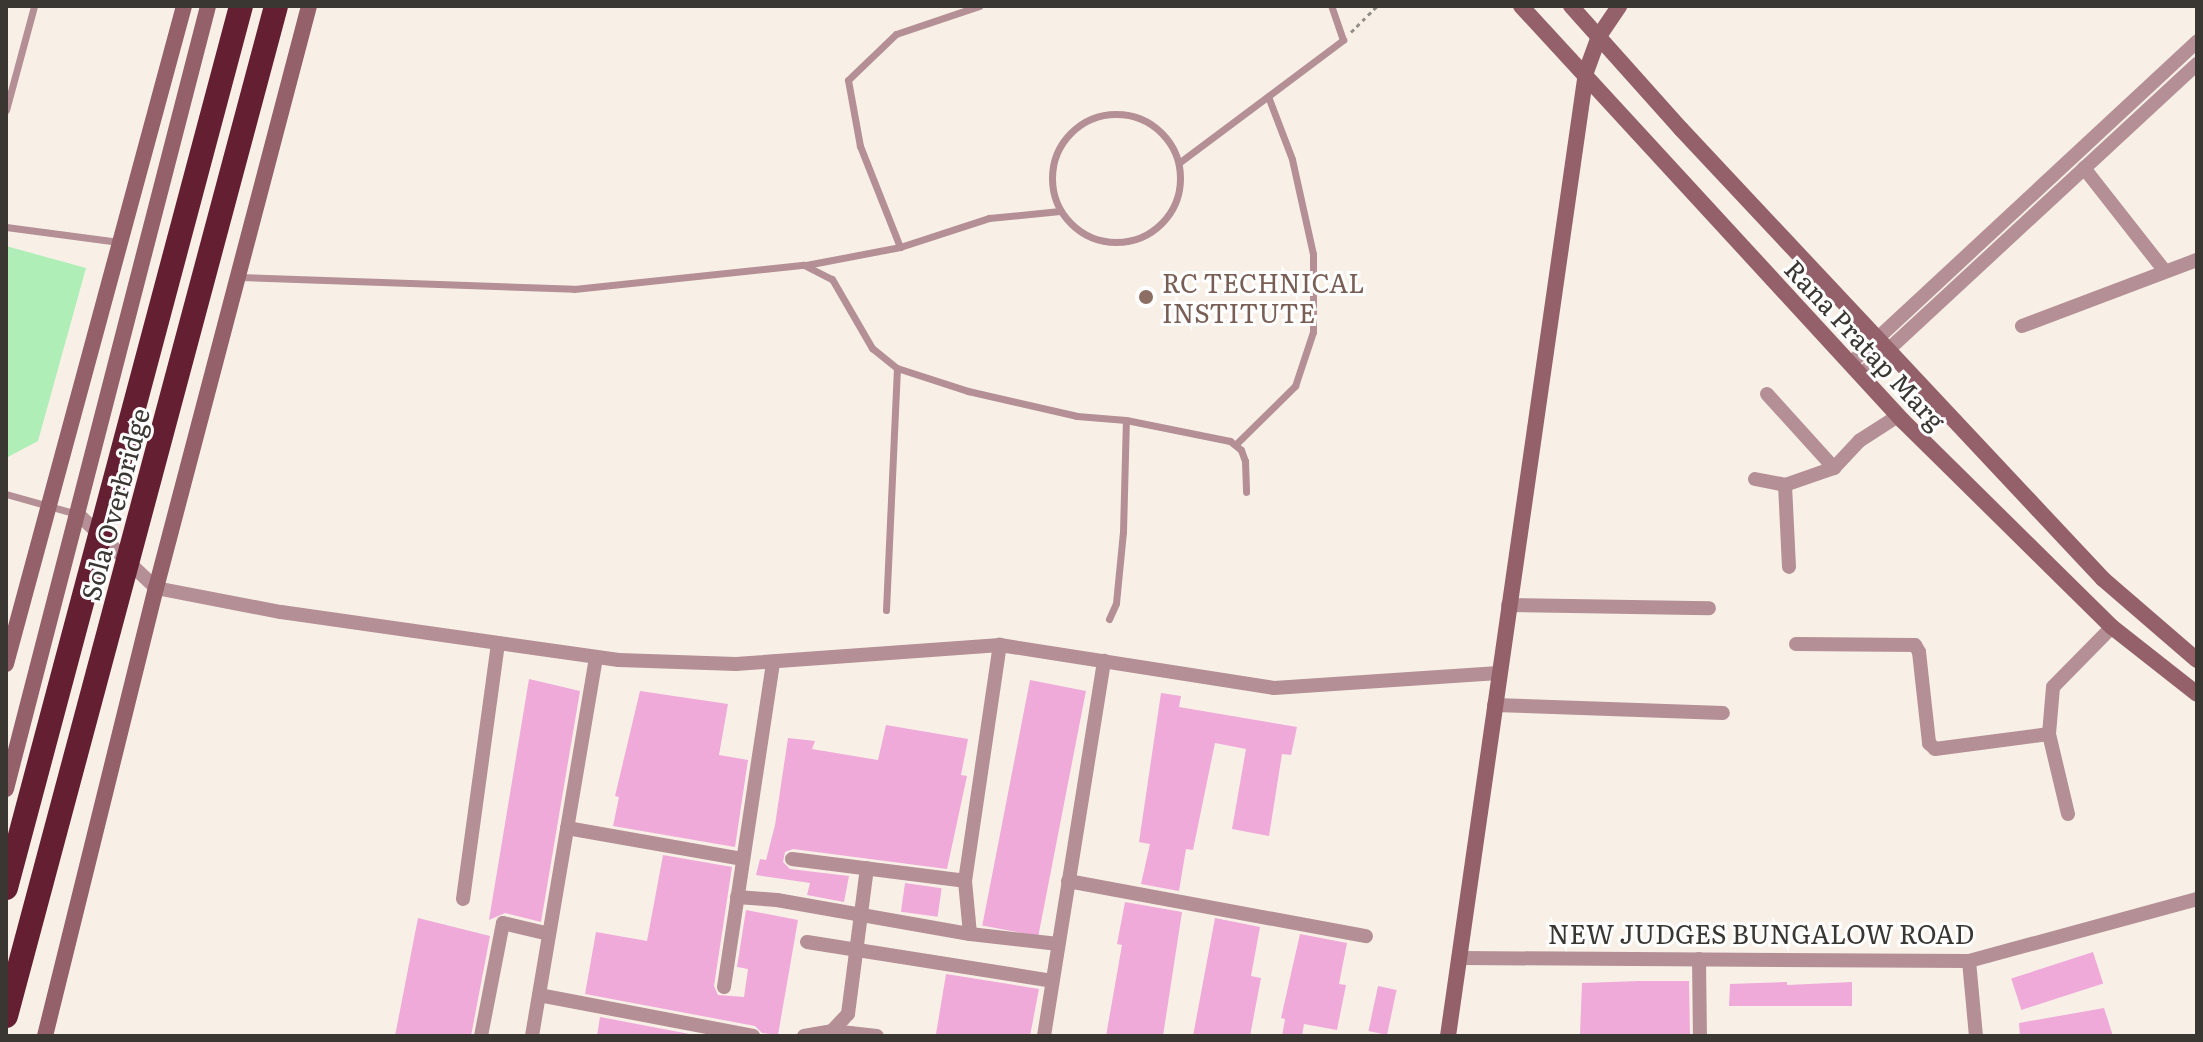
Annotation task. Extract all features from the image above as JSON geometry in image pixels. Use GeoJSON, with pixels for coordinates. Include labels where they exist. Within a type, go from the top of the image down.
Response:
{"type":"FeatureCollection","features":[{"type":"Feature","properties":{"kind":"highway","name":"Sola Overbridge"},"geometry":{"type":"LineString","coordinates":[[6,888],[241,6]]}},
{"type":"Feature","properties":{"kind":"highway","name":"Sola Overbridge"},"geometry":{"type":"LineString","coordinates":[[6,1016],[276,6]]}},
{"type":"Feature","properties":{"kind":"main road"},"geometry":{"type":"LineString","coordinates":[[6,664],[184,6]]}},
{"type":"Feature","properties":{"kind":"main road"},"geometry":{"type":"LineString","coordinates":[[6,789],[208,6]]}},
{"type":"Feature","properties":{"kind":"main road"},"geometry":{"type":"LineString","coordinates":[[45,1036],[156,588],[309,6]]}},
{"type":"Feature","properties":{"kind":"main road","name":"Rana Pratap Marg"},"geometry":{"type":"LineString","coordinates":[[1521,6],[1586,72],[1673,174],[1898,416],[2112,627],[2197,694]]}},
{"type":"Feature","properties":{"kind":"main road","name":"Rana Pratap Marg"},"geometry":{"type":"LineString","coordinates":[[1571,6],[1691,141],[2103,579],[2197,660]]}},
{"type":"Feature","properties":{"kind":"main road"},"geometry":{"type":"LineString","coordinates":[[1448,1036],[1586,72],[1599,36],[1619,6]]}},
{"type":"Feature","properties":{"kind":"street"},"geometry":{"type":"LineString","coordinates":[[1855,370],[2197,41]]}},
{"type":"Feature","properties":{"kind":"street"},"geometry":{"type":"LineString","coordinates":[[1883,344],[2084,168],[2197,64]]}},
{"type":"Feature","properties":{"kind":"street"},"geometry":{"type":"LineString","coordinates":[[2139,96],[2150,108]]}},
{"type":"Feature","properties":{"kind":"street"},"geometry":{"type":"LineString","coordinates":[[2084,168],[2164,270]]}},
{"type":"Feature","properties":{"kind":"street"},"geometry":{"type":"LineString","coordinates":[[2022,326],[2197,260]]}},
{"type":"Feature","properties":{"kind":"street"},"geometry":{"type":"LineString","coordinates":[[1767,394],[1834,468]]}},
{"type":"Feature","properties":{"kind":"street"},"geometry":{"type":"LineString","coordinates":[[1755,479],[1785,485],[1834,468],[1859,441],[1898,416]]}},
{"type":"Feature","properties":{"kind":"street"},"geometry":{"type":"LineString","coordinates":[[1785,485],[1789,567]]}},
{"type":"Feature","properties":{"kind":"street"},"geometry":{"type":"LineString","coordinates":[[79,515],[156,588],[281,612],[596,657],[736,664],[1000,645],[1274,688],[1499,673]]}},
{"type":"Feature","properties":{"kind":"street"},"geometry":{"type":"LineString","coordinates":[[1508,605],[1709,608]]}},
{"type":"Feature","properties":{"kind":"street"},"geometry":{"type":"LineString","coordinates":[[2068,814],[2049,734],[2053,687],[2112,627]]}},
{"type":"Feature","properties":{"kind":"street"},"geometry":{"type":"LineString","coordinates":[[463,899],[498,643]]}},
{"type":"Feature","properties":{"kind":"street"},"geometry":{"type":"LineString","coordinates":[[1796,644],[1915,645],[1919,652],[1929,743],[1935,749],[2049,734]]}},
{"type":"Feature","properties":{"kind":"street"},"geometry":{"type":"LineString","coordinates":[[970,934],[965,881],[1000,645]]}},
{"type":"Feature","properties":{"kind":"street"},"geometry":{"type":"LineString","coordinates":[[532,1036],[596,657]]}},
{"type":"Feature","properties":{"kind":"street"},"geometry":{"type":"LineString","coordinates":[[1044,1036],[1104,661]]}},
{"type":"Feature","properties":{"kind":"street"},"geometry":{"type":"LineString","coordinates":[[724,987],[773,662]]}},
{"type":"Feature","properties":{"kind":"street"},"geometry":{"type":"LineString","coordinates":[[1494,705],[1723,713]]}},
{"type":"Feature","properties":{"kind":"street"},"geometry":{"type":"LineString","coordinates":[[567,828],[743,859]]}},
{"type":"Feature","properties":{"kind":"street"},"geometry":{"type":"LineString","coordinates":[[792,859],[965,881]]}},
{"type":"Feature","properties":{"kind":"street"},"geometry":{"type":"LineString","coordinates":[[832,1031],[848,1014],[867,868]]}},
{"type":"Feature","properties":{"kind":"street"},"geometry":{"type":"LineString","coordinates":[[1068,881],[1366,936]]}},
{"type":"Feature","properties":{"kind":"street"},"geometry":{"type":"LineString","coordinates":[[737,897],[970,934],[1058,944]]}},
{"type":"Feature","properties":{"kind":"street","name":"NEW JUDGES BUNGALOW ROAD"},"geometry":{"type":"LineString","coordinates":[[1461,958],[1969,961],[2197,899]]}},
{"type":"Feature","properties":{"kind":"street"},"geometry":{"type":"LineString","coordinates":[[481,1036],[503,923],[549,934]]}},
{"type":"Feature","properties":{"kind":"street"},"geometry":{"type":"LineString","coordinates":[[807,942],[1052,981]]}},
{"type":"Feature","properties":{"kind":"street"},"geometry":{"type":"LineString","coordinates":[[1699,959],[1700,1036]]}},
{"type":"Feature","properties":{"kind":"street"},"geometry":{"type":"LineString","coordinates":[[1969,961],[1976,1036]]}},
{"type":"Feature","properties":{"kind":"street"},"geometry":{"type":"LineString","coordinates":[[539,995],[753,1036]]}},
{"type":"Feature","properties":{"kind":"street"},"geometry":{"type":"LineString","coordinates":[[804,1036],[832,1031],[877,1036]]}},
{"type":"Feature","properties":{"kind":"lane"},"geometry":{"type":"LineString","coordinates":[[6,110],[34,6]]}},
{"type":"Feature","properties":{"kind":"lane"},"geometry":{"type":"LineString","coordinates":[[900,247],[860,146],[848,80],[896,34],[979,6]]}},
{"type":"Feature","properties":{"kind":"lane"},"geometry":{"type":"LineString","coordinates":[[1180,162],[1343,40],[1331,6]]}},
{"type":"Feature","properties":{"kind":"lane"},"geometry":{"type":"LineString","coordinates":[[1236,444],[1295,386],[1313,332],[1313,254],[1292,159],[1268,96]]}},
{"type":"Feature","properties":{"kind":"lane"},"geometry":{"type":"LineString","coordinates":[[1120,113],[1161,129],[1180,162],[1178,199],[1158,228],[1139,239],[1110,243],[1076,228],[1060,211],[1052,187],[1053,163],[1067,135],[1088,119],[1120,113]]}},
{"type":"Feature","properties":{"kind":"lane"},"geometry":{"type":"LineString","coordinates":[[238,277],[574,289],[804,265],[900,247],[989,218],[1060,211]]}},
{"type":"Feature","properties":{"kind":"lane"},"geometry":{"type":"LineString","coordinates":[[6,227],[120,242]]}},
{"type":"Feature","properties":{"kind":"lane"},"geometry":{"type":"LineString","coordinates":[[804,265],[832,279],[872,348],[897,368],[1015,402],[1077,416],[1126,420],[1236,444],[1245,461],[1246,492]]}},
{"type":"Feature","properties":{"kind":"lane"},"geometry":{"type":"LineString","coordinates":[[886,610],[897,368]]}},
{"type":"Feature","properties":{"kind":"lane"},"geometry":{"type":"LineString","coordinates":[[1109,619],[1116,603],[1123,532],[1126,420]]}},
{"type":"Feature","properties":{"kind":"lane"},"geometry":{"type":"LineString","coordinates":[[6,494],[50,504],[79,515]]}},
{"type":"Feature","properties":{"kind":"path"},"geometry":{"type":"LineString","coordinates":[[1343,40],[1377,6]]}},
{"type":"Feature","properties":{"kind":"green space"},"geometry":{"type":"Polygon","coordinates":[[[6,246],[86,268],[38,441],[6,458],[6,246]]]}},
{"type":"Feature","properties":{"kind":"building"},"geometry":{"type":"Polygon","coordinates":[[[529,679],[580,691],[541,922],[505,913],[489,920],[529,679]]]}},
{"type":"Feature","properties":{"kind":"building"},"geometry":{"type":"Polygon","coordinates":[[[1030,680],[1086,691],[1038,936],[982,925],[1030,680]]]}},
{"type":"Feature","properties":{"kind":"building"},"geometry":{"type":"Polygon","coordinates":[[[640,691],[728,704],[719,755],[748,760],[735,847],[613,826],[619,797],[615,796],[640,691]]]}},
{"type":"Feature","properties":{"kind":"building"},"geometry":{"type":"Polygon","coordinates":[[[1161,693],[1181,696],[1179,707],[1297,727],[1291,755],[1282,754],[1269,836],[1232,829],[1246,749],[1215,743],[1193,850],[1186,849],[1179,891],[1141,884],[1150,844],[1139,842],[1161,693]]]}},
{"type":"Feature","properties":{"kind":"building"},"geometry":{"type":"Polygon","coordinates":[[[886,725],[968,739],[961,775],[967,776],[947,869],[793,849],[785,852],[783,862],[790,869],[849,876],[844,902],[807,895],[810,883],[756,875],[760,859],[766,860],[775,825],[788,738],[815,741],[812,749],[878,760],[886,725]]]}},
{"type":"Feature","properties":{"kind":"building"},"geometry":{"type":"Polygon","coordinates":[[[663,855],[732,867],[714,986],[718,995],[744,997],[748,969],[737,967],[746,910],[798,920],[778,1035],[762,1033],[755,1026],[585,994],[596,932],[647,941],[663,855]]]}},
{"type":"Feature","properties":{"kind":"building"},"geometry":{"type":"Polygon","coordinates":[[[905,883],[942,888],[938,917],[901,912],[905,883]]]}},
{"type":"Feature","properties":{"kind":"building"},"geometry":{"type":"Polygon","coordinates":[[[1125,902],[1182,912],[1163,1036],[1106,1036],[1122,945],[1117,944],[1125,902]]]}},
{"type":"Feature","properties":{"kind":"building"},"geometry":{"type":"Polygon","coordinates":[[[418,918],[490,936],[471,1036],[395,1036],[418,918]]]}},
{"type":"Feature","properties":{"kind":"building"},"geometry":{"type":"Polygon","coordinates":[[[1215,918],[1260,927],[1251,976],[1261,978],[1250,1036],[1193,1036],[1215,918]]]}},
{"type":"Feature","properties":{"kind":"building"},"geometry":{"type":"Polygon","coordinates":[[[1300,934],[1347,943],[1339,984],[1346,985],[1337,1030],[1304,1024],[1302,1036],[1282,1036],[1285,1019],[1281,1018],[1300,934]]]}},
{"type":"Feature","properties":{"kind":"building"},"geometry":{"type":"Polygon","coordinates":[[[2093,952],[2103,983],[2021,1010],[2011,979],[2093,952]]]}},
{"type":"Feature","properties":{"kind":"building"},"geometry":{"type":"Polygon","coordinates":[[[946,974],[1039,989],[1030,1036],[936,1034],[946,974]]]}},
{"type":"Feature","properties":{"kind":"building"},"geometry":{"type":"Polygon","coordinates":[[[1689,981],[1690,1036],[1580,1035],[1582,983],[1689,981]]]}},
{"type":"Feature","properties":{"kind":"building"},"geometry":{"type":"Polygon","coordinates":[[[1787,982],[1787,985],[1852,982],[1852,1006],[1729,1006],[1730,984],[1787,982]]]}},
{"type":"Feature","properties":{"kind":"building"},"geometry":{"type":"Polygon","coordinates":[[[1378,986],[1397,990],[1387,1035],[1368,1031],[1378,986]]]}},
{"type":"Feature","properties":{"kind":"building"},"geometry":{"type":"Polygon","coordinates":[[[2104,1008],[2113,1036],[2020,1036],[2019,1023],[2104,1008]]]}},
{"type":"Feature","properties":{"kind":"building"},"geometry":{"type":"Polygon","coordinates":[[[600,1017],[700,1036],[597,1036],[600,1017]]]}},
{"type":"Feature","properties":{"kind":"place","name":"RC TECHNICAL INSTITUTE"},"geometry":{"type":"Point","coordinates":[1146,297]}}]}
